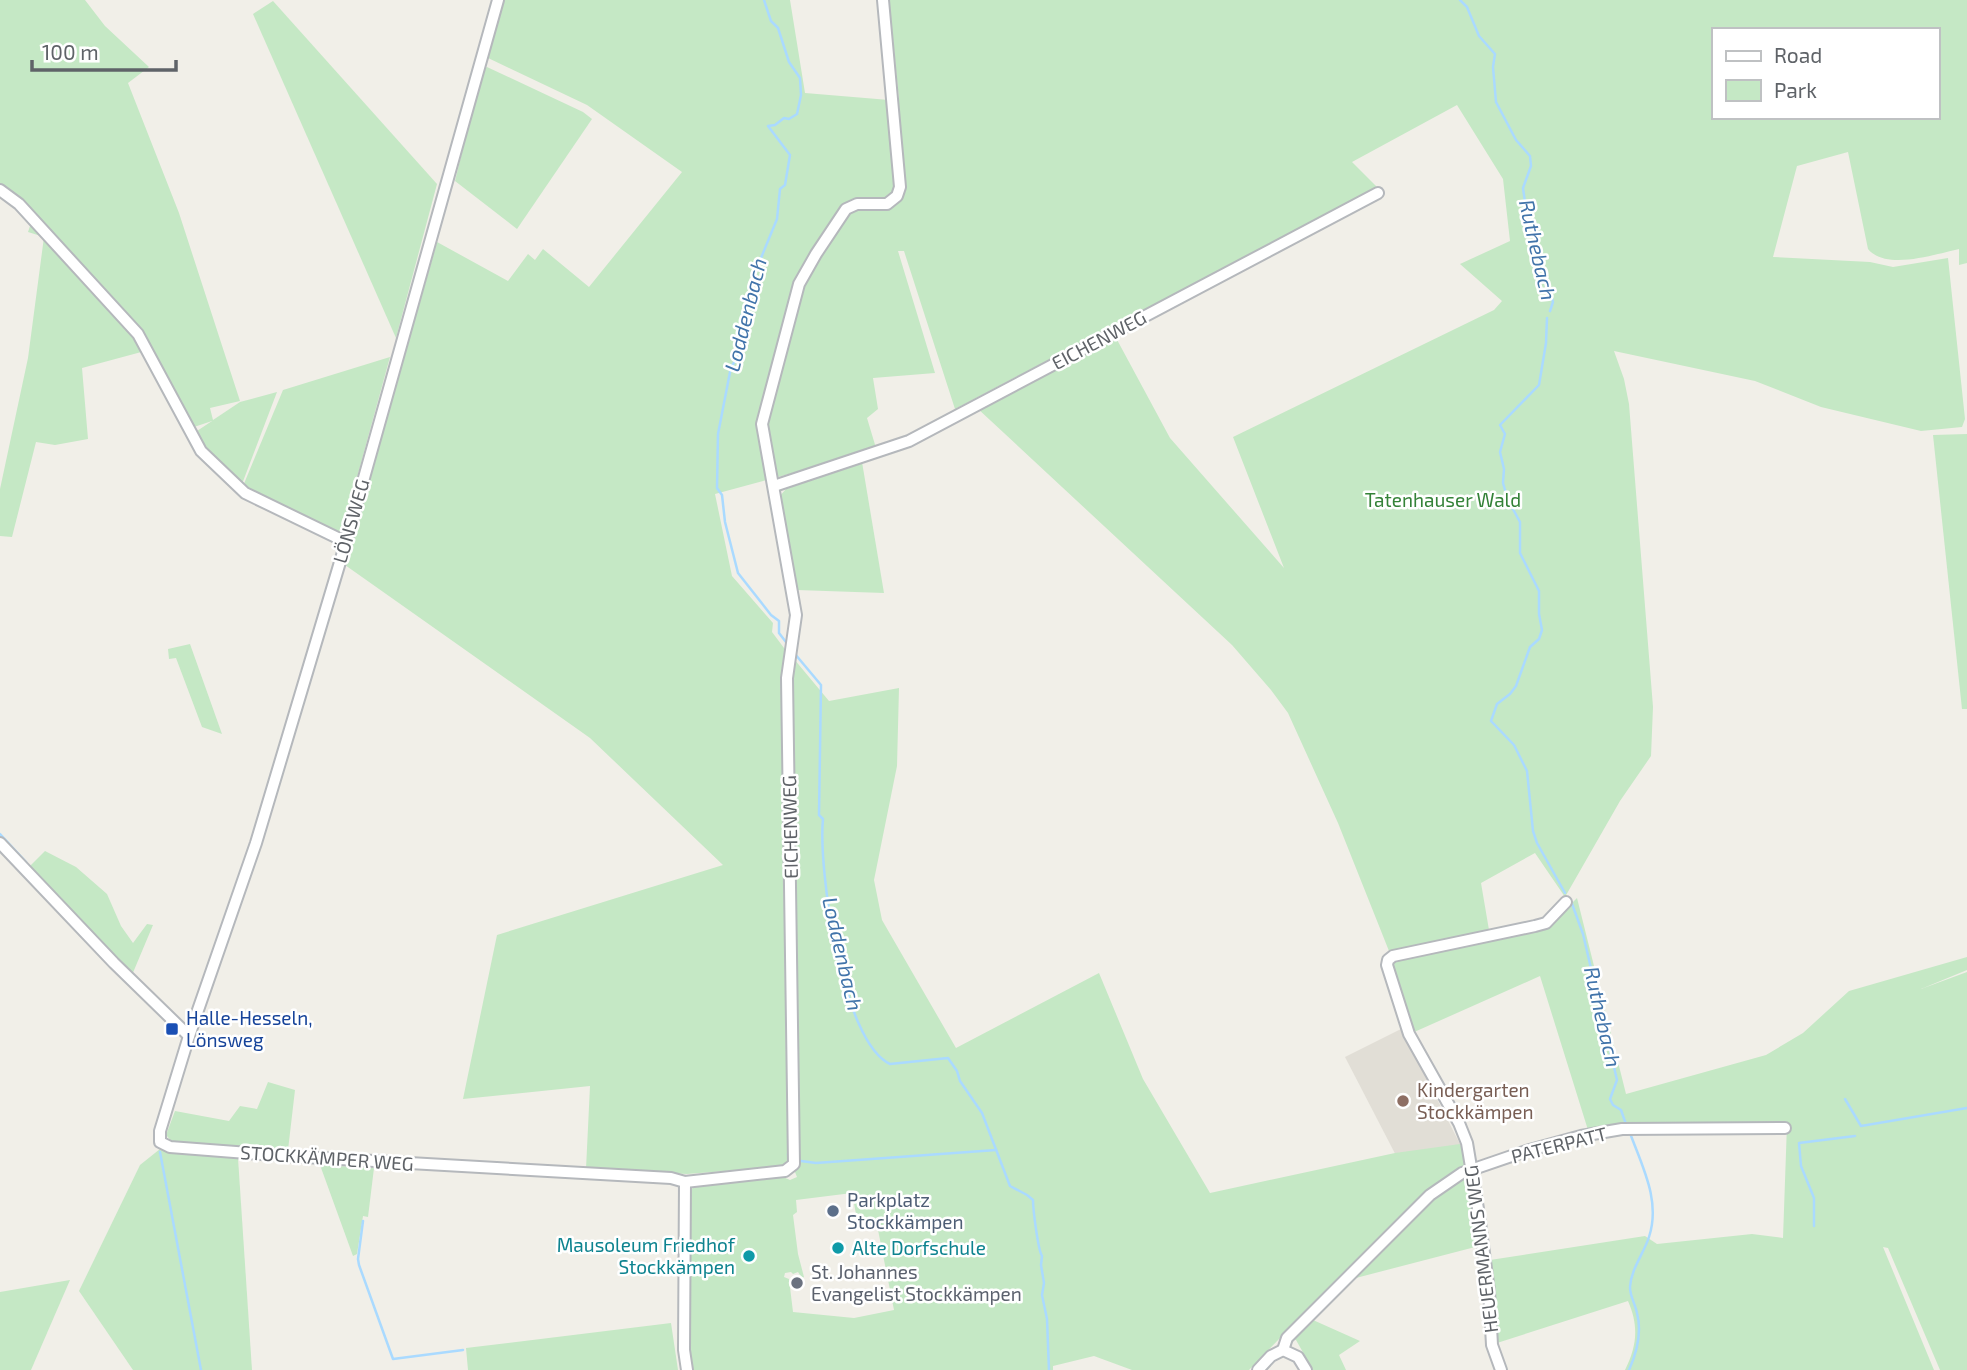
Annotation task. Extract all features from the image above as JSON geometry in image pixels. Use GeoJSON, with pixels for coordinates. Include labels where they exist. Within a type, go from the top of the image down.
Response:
{"type":"FeatureCollection","features":[{"type":"Feature","properties":{"kind":"street","name":"LÖNSWEG"},"geometry":{"type":"LineString","coordinates":[[189,1036],[256,843],[346,542],[498,0]]}},
{"type":"Feature","properties":{"kind":"street","name":"EICHENWEG"},"geometry":{"type":"LineString","coordinates":[[685,1182],[790,1169],[795,1158],[788,678],[796,615],[762,424],[799,284],[816,254],[846,209],[857,204],[887,204],[897,196],[900,187],[883,0]]}},
{"type":"Feature","properties":{"kind":"street"},"geometry":{"type":"LineString","coordinates":[[0,190],[19,204],[138,334],[201,451],[245,493],[346,542]]}},
{"type":"Feature","properties":{"kind":"street","name":"EICHENWEG"},"geometry":{"type":"LineString","coordinates":[[774,486],[909,441],[1378,193]]}},
{"type":"Feature","properties":{"kind":"street"},"geometry":{"type":"LineString","coordinates":[[0,843],[114,963],[189,1036]]}},
{"type":"Feature","properties":{"kind":"street","name":"HEUERMANNS WEG"},"geometry":{"type":"LineString","coordinates":[[1501,1370],[1492,1345],[1489,1291],[1473,1170],[1459,1123],[1409,1034],[1387,965],[1393,956],[1546,923],[1566,902]]}},
{"type":"Feature","properties":{"kind":"street","name":"STOCKKÄMPER WEG"},"geometry":{"type":"LineString","coordinates":[[189,1036],[160,1136],[160,1142],[170,1147],[671,1178],[685,1182]]}},
{"type":"Feature","properties":{"kind":"street","name":"PATERPATT"},"geometry":{"type":"LineString","coordinates":[[1258,1370],[1271,1356],[1283,1350],[1287,1338],[1430,1195],[1451,1180],[1526,1150],[1622,1129],[1785,1128]]}},
{"type":"Feature","properties":{"kind":"street"},"geometry":{"type":"LineString","coordinates":[[685,1182],[684,1350],[687,1370]]}},
{"type":"Feature","properties":{"kind":"street"},"geometry":{"type":"LineString","coordinates":[[1283,1350],[1298,1357],[1306,1370]]}},
{"type":"Feature","properties":{"kind":"shaded area","name":"Kindergarten Stockkämpen"},"geometry":{"type":"Polygon","coordinates":[[[1401,1029],[1466,1160],[1403,1169],[1345,1057],[1401,1029]]]}},
{"type":"Feature","properties":{"kind":"green space"},"geometry":{"type":"Polygon","coordinates":[[[0,0],[85,0],[105,26],[149,67],[128,83],[179,213],[240,401],[210,408],[213,420],[240,402],[277,392],[242,484],[204,450],[194,433],[212,421],[194,427],[145,351],[82,368],[88,439],[55,445],[36,442],[12,537],[0,536],[0,489],[28,358],[44,237],[28,232],[32,220],[0,188],[0,0]]]}},
{"type":"Feature","properties":{"kind":"green space","name":"Tatenhauser Wald"},"geometry":{"type":"Polygon","coordinates":[[[503,0],[790,0],[805,93],[889,100],[899,99],[889,0],[1967,0],[1967,263],[1959,265],[1959,249],[1899,260],[1876,256],[1868,249],[1848,152],[1797,166],[1773,257],[1870,262],[1893,267],[1948,258],[1965,419],[1962,427],[1921,431],[1821,407],[1755,381],[1614,351],[1629,404],[1653,707],[1651,756],[1620,801],[1565,897],[1535,853],[1481,883],[1489,930],[1389,951],[1338,823],[1288,713],[1271,690],[1232,645],[977,408],[1115,336],[1170,438],[1284,568],[1233,437],[1494,310],[1502,301],[1460,264],[1510,241],[1503,179],[1457,105],[1352,162],[1377,187],[955,409],[904,251],[898,251],[935,373],[873,378],[878,409],[867,418],[876,448],[715,494],[732,576],[773,623],[772,632],[787,652],[789,921],[784,921],[786,1061],[790,1061],[789,1157],[785,1164],[778,1167],[687,1174],[586,1169],[590,1086],[463,1099],[497,935],[723,865],[590,738],[345,565],[437,242],[508,281],[528,254],[535,260],[543,249],[589,287],[682,172],[587,105],[486,57],[503,0]]]}},
{"type":"Feature","properties":{"kind":"green space"},"geometry":{"type":"Polygon","coordinates":[[[273,1],[437,184],[396,338],[253,14],[273,1]]]}},
{"type":"Feature","properties":{"kind":"green space"},"geometry":{"type":"Polygon","coordinates":[[[487,67],[583,112],[592,119],[517,229],[455,181],[482,70],[487,67]]]}},
{"type":"Feature","properties":{"kind":"green space"},"geometry":{"type":"Polygon","coordinates":[[[390,357],[341,536],[243,486],[283,390],[390,357]]]}},
{"type":"Feature","properties":{"kind":"green space"},"geometry":{"type":"Polygon","coordinates":[[[1967,434],[1967,709],[1962,709],[1933,435],[1967,434]]]}},
{"type":"Feature","properties":{"kind":"green space"},"geometry":{"type":"Polygon","coordinates":[[[862,462],[884,593],[797,590],[779,497],[786,489],[862,462]]]}},
{"type":"Feature","properties":{"kind":"green space"},"geometry":{"type":"Polygon","coordinates":[[[190,644],[222,734],[202,727],[176,658],[169,659],[168,649],[190,644]]]}},
{"type":"Feature","properties":{"kind":"green space"},"geometry":{"type":"Polygon","coordinates":[[[794,659],[829,701],[899,688],[897,766],[874,880],[882,920],[956,1048],[1099,973],[1143,1079],[1210,1193],[1395,1153],[1460,1144],[1467,1163],[1465,1167],[1479,1246],[1352,1279],[1313,1320],[1360,1341],[1339,1355],[1346,1370],[1313,1370],[1296,1340],[1282,1336],[1249,1370],[1132,1370],[1094,1356],[1053,1366],[1053,1370],[691,1370],[690,1194],[693,1187],[701,1183],[783,1177],[790,1180],[797,1177],[795,1172],[799,1161],[792,679],[794,659]],[[852,1193],[796,1200],[797,1212],[793,1215],[804,1277],[798,1272],[785,1273],[784,1277],[789,1279],[793,1312],[854,1318],[894,1310],[877,1225],[859,1230],[852,1193]]]}},
{"type":"Feature","properties":{"kind":"green space"},"geometry":{"type":"Polygon","coordinates":[[[45,851],[76,867],[107,894],[121,926],[133,943],[147,924],[153,925],[132,975],[28,868],[45,851]]]}},
{"type":"Feature","properties":{"kind":"green space"},"geometry":{"type":"Polygon","coordinates":[[[1577,898],[1626,1094],[1766,1055],[1803,1033],[1849,991],[1967,957],[1967,970],[1921,989],[1967,972],[1967,1370],[1940,1370],[1888,1248],[1883,1247],[1934,1370],[1625,1370],[1635,1336],[1634,1319],[1628,1301],[1497,1343],[1490,1260],[1645,1236],[1657,1244],[1752,1234],[1783,1238],[1787,1124],[1630,1122],[1588,1130],[1540,976],[1412,1033],[1391,967],[1396,959],[1547,928],[1577,898]]]}},
{"type":"Feature","properties":{"kind":"green space"},"geometry":{"type":"Polygon","coordinates":[[[268,1082],[295,1090],[288,1150],[173,1143],[166,1135],[175,1111],[229,1121],[240,1106],[257,1109],[268,1082]]]}},
{"type":"Feature","properties":{"kind":"green space"},"geometry":{"type":"Polygon","coordinates":[[[160,1149],[238,1158],[252,1370],[133,1370],[79,1291],[140,1165],[160,1149]]]}},
{"type":"Feature","properties":{"kind":"green space"},"geometry":{"type":"Polygon","coordinates":[[[320,1165],[374,1168],[368,1217],[363,1216],[357,1254],[353,1256],[320,1165]]]}},
{"type":"Feature","properties":{"kind":"green space"},"geometry":{"type":"Polygon","coordinates":[[[70,1280],[31,1370],[0,1370],[0,1292],[70,1280]]]}},
{"type":"Feature","properties":{"kind":"green space"},"geometry":{"type":"Polygon","coordinates":[[[671,1323],[678,1370],[468,1370],[466,1348],[671,1323]]]}},
{"type":"Feature","properties":{"kind":"waterway","name":"Loddenbach"},"geometry":{"type":"LineString","coordinates":[[764,0],[771,21],[778,28],[789,62],[800,78],[801,95],[797,114],[768,126],[790,155],[785,185],[780,189],[777,219],[756,264],[748,307],[740,322],[742,337],[738,346],[738,357],[731,367],[718,434],[717,488],[722,495],[725,522],[738,573],[771,615],[779,621],[779,633],[789,646]]}},
{"type":"Feature","properties":{"kind":"waterway","name":"Ruthebach"},"geometry":{"type":"LineString","coordinates":[[1460,0],[1467,7],[1479,36],[1495,54],[1493,67],[1496,102],[1516,140],[1530,156],[1531,166],[1523,188],[1553,302],[1550,311]]}},
{"type":"Feature","properties":{"kind":"waterway","name":"Ruthebach"},"geometry":{"type":"LineString","coordinates":[[1547,318],[1539,385],[1500,425],[1505,434],[1500,452],[1504,469],[1503,483],[1508,500],[1520,522],[1520,553],[1539,591],[1542,630],[1539,639],[1530,647],[1516,686],[1497,704],[1491,721],[1514,745],[1527,771],[1533,831],[1565,893]]}},
{"type":"Feature","properties":{"kind":"waterway","name":"Loddenbach"},"geometry":{"type":"LineString","coordinates":[[795,654],[821,685],[819,815],[823,819],[822,843],[829,912],[846,990],[873,1049],[890,1064],[948,1058],[982,1113],[1010,1186],[1033,1200],[1042,1256],[1042,1295],[1047,1319],[1049,1370]]}},
{"type":"Feature","properties":{"kind":"waterway"},"geometry":{"type":"LineString","coordinates":[[0,834],[26,862]]}},
{"type":"Feature","properties":{"kind":"waterway","name":"Ruthebach"},"geometry":{"type":"LineString","coordinates":[[1571,901],[1583,934],[1617,1080],[1610,1099],[1613,1105],[1621,1110],[1627,1127]]}},
{"type":"Feature","properties":{"kind":"waterway"},"geometry":{"type":"LineString","coordinates":[[1845,1099],[1861,1126],[1967,1108]]}},
{"type":"Feature","properties":{"kind":"waterway","name":"Ruthebach"},"geometry":{"type":"LineString","coordinates":[[1629,1370],[1639,1335],[1637,1313],[1630,1291],[1631,1280],[1649,1237],[1653,1210],[1649,1184],[1630,1133]]}},
{"type":"Feature","properties":{"kind":"waterway"},"geometry":{"type":"LineString","coordinates":[[1814,1226],[1814,1198],[1801,1166],[1799,1143],[1855,1136]]}},
{"type":"Feature","properties":{"kind":"waterway"},"geometry":{"type":"LineString","coordinates":[[788,1155],[789,1148]]}},
{"type":"Feature","properties":{"kind":"waterway"},"geometry":{"type":"LineString","coordinates":[[801,1161],[816,1163],[996,1150]]}},
{"type":"Feature","properties":{"kind":"waterway"},"geometry":{"type":"LineString","coordinates":[[160,1152],[201,1370]]}},
{"type":"Feature","properties":{"kind":"waterway"},"geometry":{"type":"LineString","coordinates":[[363,1221],[359,1265],[393,1359],[463,1350]]}},
{"type":"Feature","properties":{"kind":"place","name":"Halle-Hesseln, Lönsweg"},"geometry":{"type":"Point","coordinates":[172,1029]}},
{"type":"Feature","properties":{"kind":"place","name":"Kindergarten Stockkämpen"},"geometry":{"type":"Point","coordinates":[1403,1101]}},
{"type":"Feature","properties":{"kind":"place","name":"Parkplatz Stockkämpen"},"geometry":{"type":"Point","coordinates":[833,1211]}},
{"type":"Feature","properties":{"kind":"place","name":"Alte Dorfschule"},"geometry":{"type":"Point","coordinates":[838,1248]}},
{"type":"Feature","properties":{"kind":"place","name":"Mausoleum Friedhof Stockkämpen"},"geometry":{"type":"Point","coordinates":[749,1256]}},
{"type":"Feature","properties":{"kind":"place","name":"St. Johannes Evangelist Stockkämpen"},"geometry":{"type":"Point","coordinates":[797,1283]}}]}
